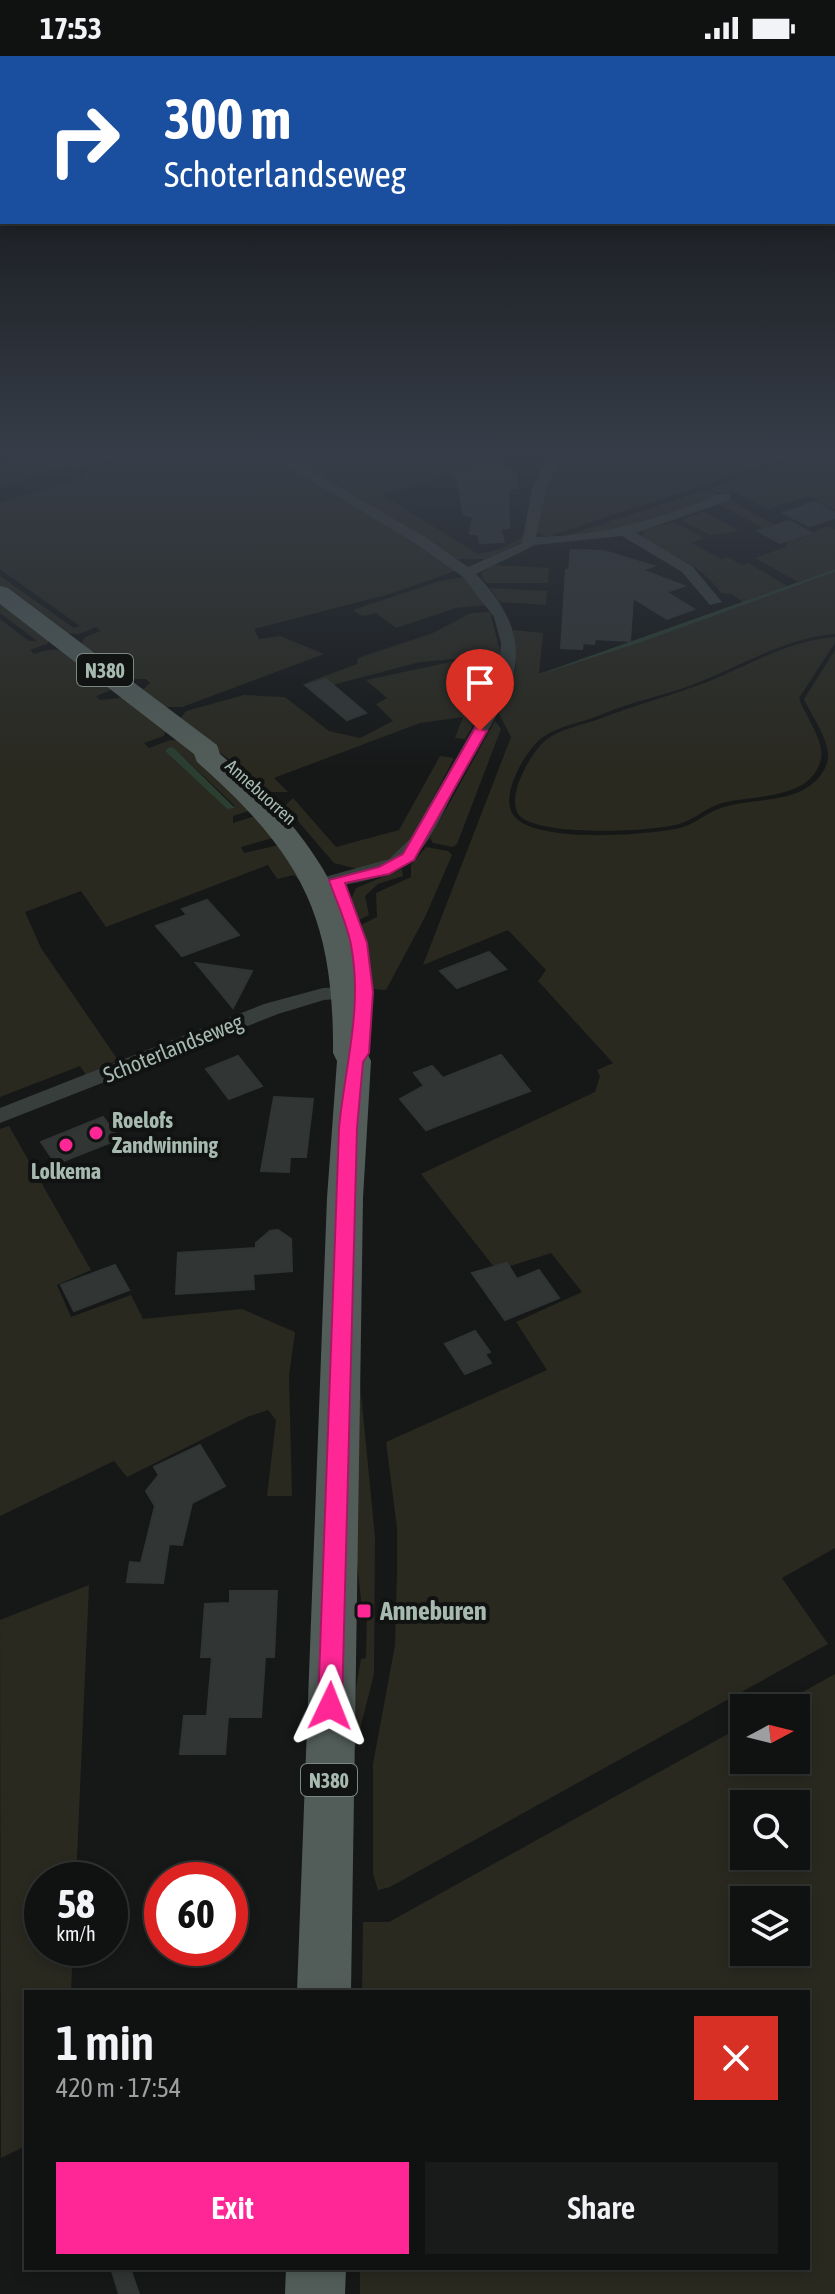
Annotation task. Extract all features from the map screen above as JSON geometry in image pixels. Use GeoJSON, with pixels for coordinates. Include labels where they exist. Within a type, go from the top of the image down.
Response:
{"type":"FeatureCollection","features":[{"type":"Feature","properties":{"kind":"main road","name":"Annebuorren"},"geometry":{"type":"LineString","coordinates":[[0,593],[207,751],[207,756],[268,810],[328,882]]}},
{"type":"Feature","properties":{"kind":"main road","name":"N380"},"geometry":{"type":"LineString","coordinates":[[324,1990],[344,1214],[354,1061],[350,1053],[357,992],[336,926],[328,882]]}},
{"type":"Feature","properties":{"kind":"main road"},"geometry":{"type":"LineString","coordinates":[[315,2294],[316,2270]]}},
{"type":"Feature","properties":{"kind":"street"},"geometry":{"type":"LineString","coordinates":[[328,882],[384,870],[409,857],[495,705],[507,672],[507,637],[492,600],[467,573],[447,558]]}},
{"type":"Feature","properties":{"kind":"street"},"geometry":{"type":"LineString","coordinates":[[467,573],[502,558]]}},
{"type":"Feature","properties":{"kind":"street"},"geometry":{"type":"LineString","coordinates":[[676,558],[691,570],[715,602]]}},
{"type":"Feature","properties":{"kind":"street","name":"Schoterlandseweg"},"geometry":{"type":"LineString","coordinates":[[0,1116],[271,1009],[317,995],[357,992]]}},
{"type":"Feature","properties":{"kind":"shaded area"},"geometry":{"type":"Polygon","coordinates":[[[0,558],[441,558],[458,570],[390,594],[254,629],[259,639],[280,636],[324,654],[182,707],[162,707],[142,691],[150,683],[146,679],[126,679],[80,645],[85,637],[101,631],[96,627],[79,634],[65,633],[0,586],[0,576],[74,628],[80,626],[0,569],[0,558]]]}},
{"type":"Feature","properties":{"kind":"shaded area"},"geometry":{"type":"Polygon","coordinates":[[[680,558],[730,558],[742,565],[748,563],[787,586],[743,602],[731,594],[721,593],[693,566],[680,558]]]}},
{"type":"Feature","properties":{"kind":"shaded area"},"geometry":{"type":"Polygon","coordinates":[[[756,558],[835,558],[835,569],[798,582],[756,558]]]}},
{"type":"Feature","properties":{"kind":"shaded area"},"geometry":{"type":"Polygon","coordinates":[[[493,565],[549,568],[548,583],[486,583],[481,574],[493,565]]]}},
{"type":"Feature","properties":{"kind":"shaded area"},"geometry":{"type":"Polygon","coordinates":[[[835,569],[835,572],[639,643],[531,677],[835,569]]]}},
{"type":"Feature","properties":{"kind":"shaded area"},"geometry":{"type":"Polygon","coordinates":[[[835,572],[835,634],[780,647],[692,685],[550,733],[536,743],[522,762],[509,797],[514,816],[526,825],[568,834],[619,835],[680,828],[724,807],[795,793],[818,779],[826,766],[825,741],[804,699],[835,650],[835,1548],[782,1578],[828,1644],[738,1694],[730,1694],[730,1698],[390,1887],[378,1890],[373,1874],[373,1764],[395,1645],[397,1572],[397,1528],[386,1442],[547,1370],[516,1322],[582,1292],[551,1253],[504,1268],[494,1267],[421,1174],[595,1092],[600,1076],[597,1070],[613,1063],[538,981],[546,970],[508,930],[423,965],[511,737],[499,714],[516,668],[513,630],[543,633],[539,674],[639,643],[835,572]]]}},
{"type":"Feature","properties":{"kind":"shaded area"},"geometry":{"type":"Polygon","coordinates":[[[463,577],[486,605],[456,608],[396,628],[376,613],[362,616],[353,610],[440,581],[463,577]]]}},
{"type":"Feature","properties":{"kind":"shaded area"},"geometry":{"type":"Polygon","coordinates":[[[490,588],[547,591],[546,605],[500,602],[490,588]]]}},
{"type":"Feature","properties":{"kind":"shaded area"},"geometry":{"type":"Polygon","coordinates":[[[0,600],[51,637],[47,644],[30,650],[34,654],[47,650],[68,651],[113,685],[109,691],[96,696],[100,700],[128,697],[167,727],[164,736],[144,743],[149,748],[170,740],[185,741],[249,811],[233,816],[233,823],[255,816],[273,838],[241,847],[244,853],[279,845],[300,881],[294,875],[277,879],[268,865],[106,927],[81,891],[25,912],[41,948],[118,1060],[86,1075],[80,1066],[0,1097],[0,619],[29,641],[37,641],[0,613],[0,600]],[[174,748],[165,751],[227,809],[235,806],[174,748]]]}},
{"type":"Feature","properties":{"kind":"shaded area"},"geometry":{"type":"Polygon","coordinates":[[[490,612],[501,655],[420,662],[317,689],[308,682],[357,664],[358,658],[433,633],[471,613],[490,612]]]}},
{"type":"Feature","properties":{"kind":"shaded area"},"geometry":{"type":"Polygon","coordinates":[[[835,637],[835,643],[799,698],[820,744],[821,759],[806,782],[794,789],[722,803],[685,822],[665,827],[570,830],[530,822],[519,815],[515,797],[522,775],[533,754],[552,736],[693,687],[780,650],[816,639],[835,637]]]}},
{"type":"Feature","properties":{"kind":"shaded area"},"geometry":{"type":"Polygon","coordinates":[[[465,659],[500,660],[489,699],[465,739],[455,738],[463,717],[420,723],[274,778],[288,792],[270,792],[179,720],[186,711],[244,695],[285,697],[329,731],[360,738],[393,721],[376,704],[387,698],[366,680],[465,659]]]}},
{"type":"Feature","properties":{"kind":"shaded area"},"geometry":{"type":"Polygon","coordinates":[[[495,721],[501,729],[457,844],[453,847],[433,843],[430,838],[495,721]]]}},
{"type":"Feature","properties":{"kind":"shaded area"},"geometry":{"type":"Polygon","coordinates":[[[170,747],[235,808],[227,809],[165,751],[170,747]]]}},
{"type":"Feature","properties":{"kind":"shaded area"},"geometry":{"type":"Polygon","coordinates":[[[440,756],[454,758],[405,852],[362,870],[334,863],[285,806],[293,798],[336,847],[399,830],[440,756]]]}},
{"type":"Feature","properties":{"kind":"shaded area"},"geometry":{"type":"Polygon","coordinates":[[[426,847],[448,851],[452,855],[425,917],[386,990],[373,989],[361,925],[377,917],[376,893],[411,877],[411,865],[426,847]]]}},
{"type":"Feature","properties":{"kind":"shaded area"},"geometry":{"type":"Polygon","coordinates":[[[402,869],[403,876],[378,884],[365,896],[369,915],[359,920],[351,900],[356,888],[402,869]]]}},
{"type":"Feature","properties":{"kind":"shaded area"},"geometry":{"type":"Polygon","coordinates":[[[9,1126],[91,1270],[57,1285],[71,1317],[131,1295],[143,1319],[242,1309],[295,1332],[289,1376],[292,1496],[267,1496],[276,1420],[268,1410],[247,1417],[127,1477],[114,1461],[0,1516],[0,1129],[9,1126]]]}},
{"type":"Feature","properties":{"kind":"shaded area"},"geometry":{"type":"Polygon","coordinates":[[[360,1383],[375,1537],[374,1674],[355,1749],[352,1888],[346,1746],[361,1659],[366,1658],[367,1610],[362,1609],[352,1515],[360,1383]]]}},
{"type":"Feature","properties":{"kind":"shaded area"},"geometry":{"type":"Polygon","coordinates":[[[89,1585],[77,1862],[24,1862],[24,1966],[72,1966],[71,1990],[24,1990],[24,2147],[1,2158],[0,1620],[89,1585]]]}},
{"type":"Feature","properties":{"kind":"shaded area"},"geometry":{"type":"Polygon","coordinates":[[[835,1674],[835,2294],[360,2294],[360,2270],[810,2270],[810,1990],[362,1990],[363,1922],[389,1922],[730,1733],[730,1774],[810,1774],[810,1694],[799,1694],[835,1674]]]}},
{"type":"Feature","properties":{"kind":"building"},"geometry":{"type":"Polygon","coordinates":[[[570,558],[628,558],[653,566],[642,570],[684,586],[666,592],[694,609],[667,619],[633,598],[630,641],[595,639],[594,644],[583,643],[582,649],[561,648],[566,570],[569,570],[570,558]]]}},
{"type":"Feature","properties":{"kind":"building"},"geometry":{"type":"Polygon","coordinates":[[[326,679],[366,713],[347,720],[305,685],[326,679]]]}},
{"type":"Feature","properties":{"kind":"building"},"geometry":{"type":"Polygon","coordinates":[[[207,900],[239,935],[182,956],[156,926],[187,915],[182,909],[207,900]]]}},
{"type":"Feature","properties":{"kind":"building"},"geometry":{"type":"Polygon","coordinates":[[[489,952],[506,969],[457,988],[440,971],[489,952]]]}},
{"type":"Feature","properties":{"kind":"building"},"geometry":{"type":"Polygon","coordinates":[[[196,963],[252,971],[233,1008],[196,963]]]}},
{"type":"Feature","properties":{"kind":"building"},"geometry":{"type":"Polygon","coordinates":[[[501,1055],[530,1091],[426,1130],[400,1099],[424,1086],[414,1073],[432,1066],[443,1078],[501,1055]]]}},
{"type":"Feature","properties":{"kind":"building"},"geometry":{"type":"Polygon","coordinates":[[[238,1056],[262,1086],[229,1099],[206,1069],[238,1056]]]}},
{"type":"Feature","properties":{"kind":"building"},"geometry":{"type":"Polygon","coordinates":[[[274,1097],[313,1099],[306,1157],[290,1157],[289,1172],[261,1171],[274,1097]]]}},
{"type":"Feature","properties":{"kind":"building"},"geometry":{"type":"Polygon","coordinates":[[[103,1117],[119,1139],[56,1164],[41,1142],[103,1117]]]}},
{"type":"Feature","properties":{"kind":"building"},"geometry":{"type":"Polygon","coordinates":[[[278,1230],[291,1239],[292,1271],[253,1274],[254,1289],[176,1294],[178,1253],[256,1248],[256,1243],[270,1231],[278,1230]]]}},
{"type":"Feature","properties":{"kind":"building"},"geometry":{"type":"Polygon","coordinates":[[[507,1263],[517,1279],[539,1270],[559,1298],[505,1320],[472,1273],[507,1263]]]}},
{"type":"Feature","properties":{"kind":"building"},"geometry":{"type":"Polygon","coordinates":[[[115,1265],[129,1290],[74,1311],[61,1285],[115,1265]]]}},
{"type":"Feature","properties":{"kind":"building"},"geometry":{"type":"Polygon","coordinates":[[[475,1331],[490,1352],[485,1354],[491,1363],[465,1374],[445,1344],[475,1331]]]}},
{"type":"Feature","properties":{"kind":"building"},"geometry":{"type":"Polygon","coordinates":[[[200,1445],[225,1486],[192,1503],[182,1545],[169,1544],[163,1583],[127,1582],[130,1562],[141,1563],[155,1506],[146,1491],[159,1475],[154,1467],[200,1445]]]}},
{"type":"Feature","properties":{"kind":"building"},"geometry":{"type":"Polygon","coordinates":[[[230,1591],[277,1591],[274,1657],[265,1657],[261,1717],[228,1717],[225,1754],[180,1754],[184,1716],[207,1716],[212,1657],[201,1657],[205,1604],[230,1603],[230,1591]]]}},
{"type":"Feature","properties":{"kind":"building"},"geometry":{"type":"Polygon","coordinates":[[[112,2270],[131,2270],[139,2294],[119,2294],[112,2270]]]}},
{"type":"Feature","properties":{"kind":"place","name":"Roelofs Zandwinning"},"geometry":{"type":"Point","coordinates":[96,1133]}},
{"type":"Feature","properties":{"kind":"place","name":"Lolkema"},"geometry":{"type":"Point","coordinates":[66,1145]}},
{"type":"Feature","properties":{"kind":"place","name":"Anneburen"},"geometry":{"type":"Point","coordinates":[364,1611]}},
{"type":"Feature","properties":{"kind":"route"},"geometry":{"type":"LineString","coordinates":[[330,1706],[348,1128],[354,1061],[361,1053],[364,1020],[359,943],[336,880],[384,870],[409,857],[480,731]]}}]}
